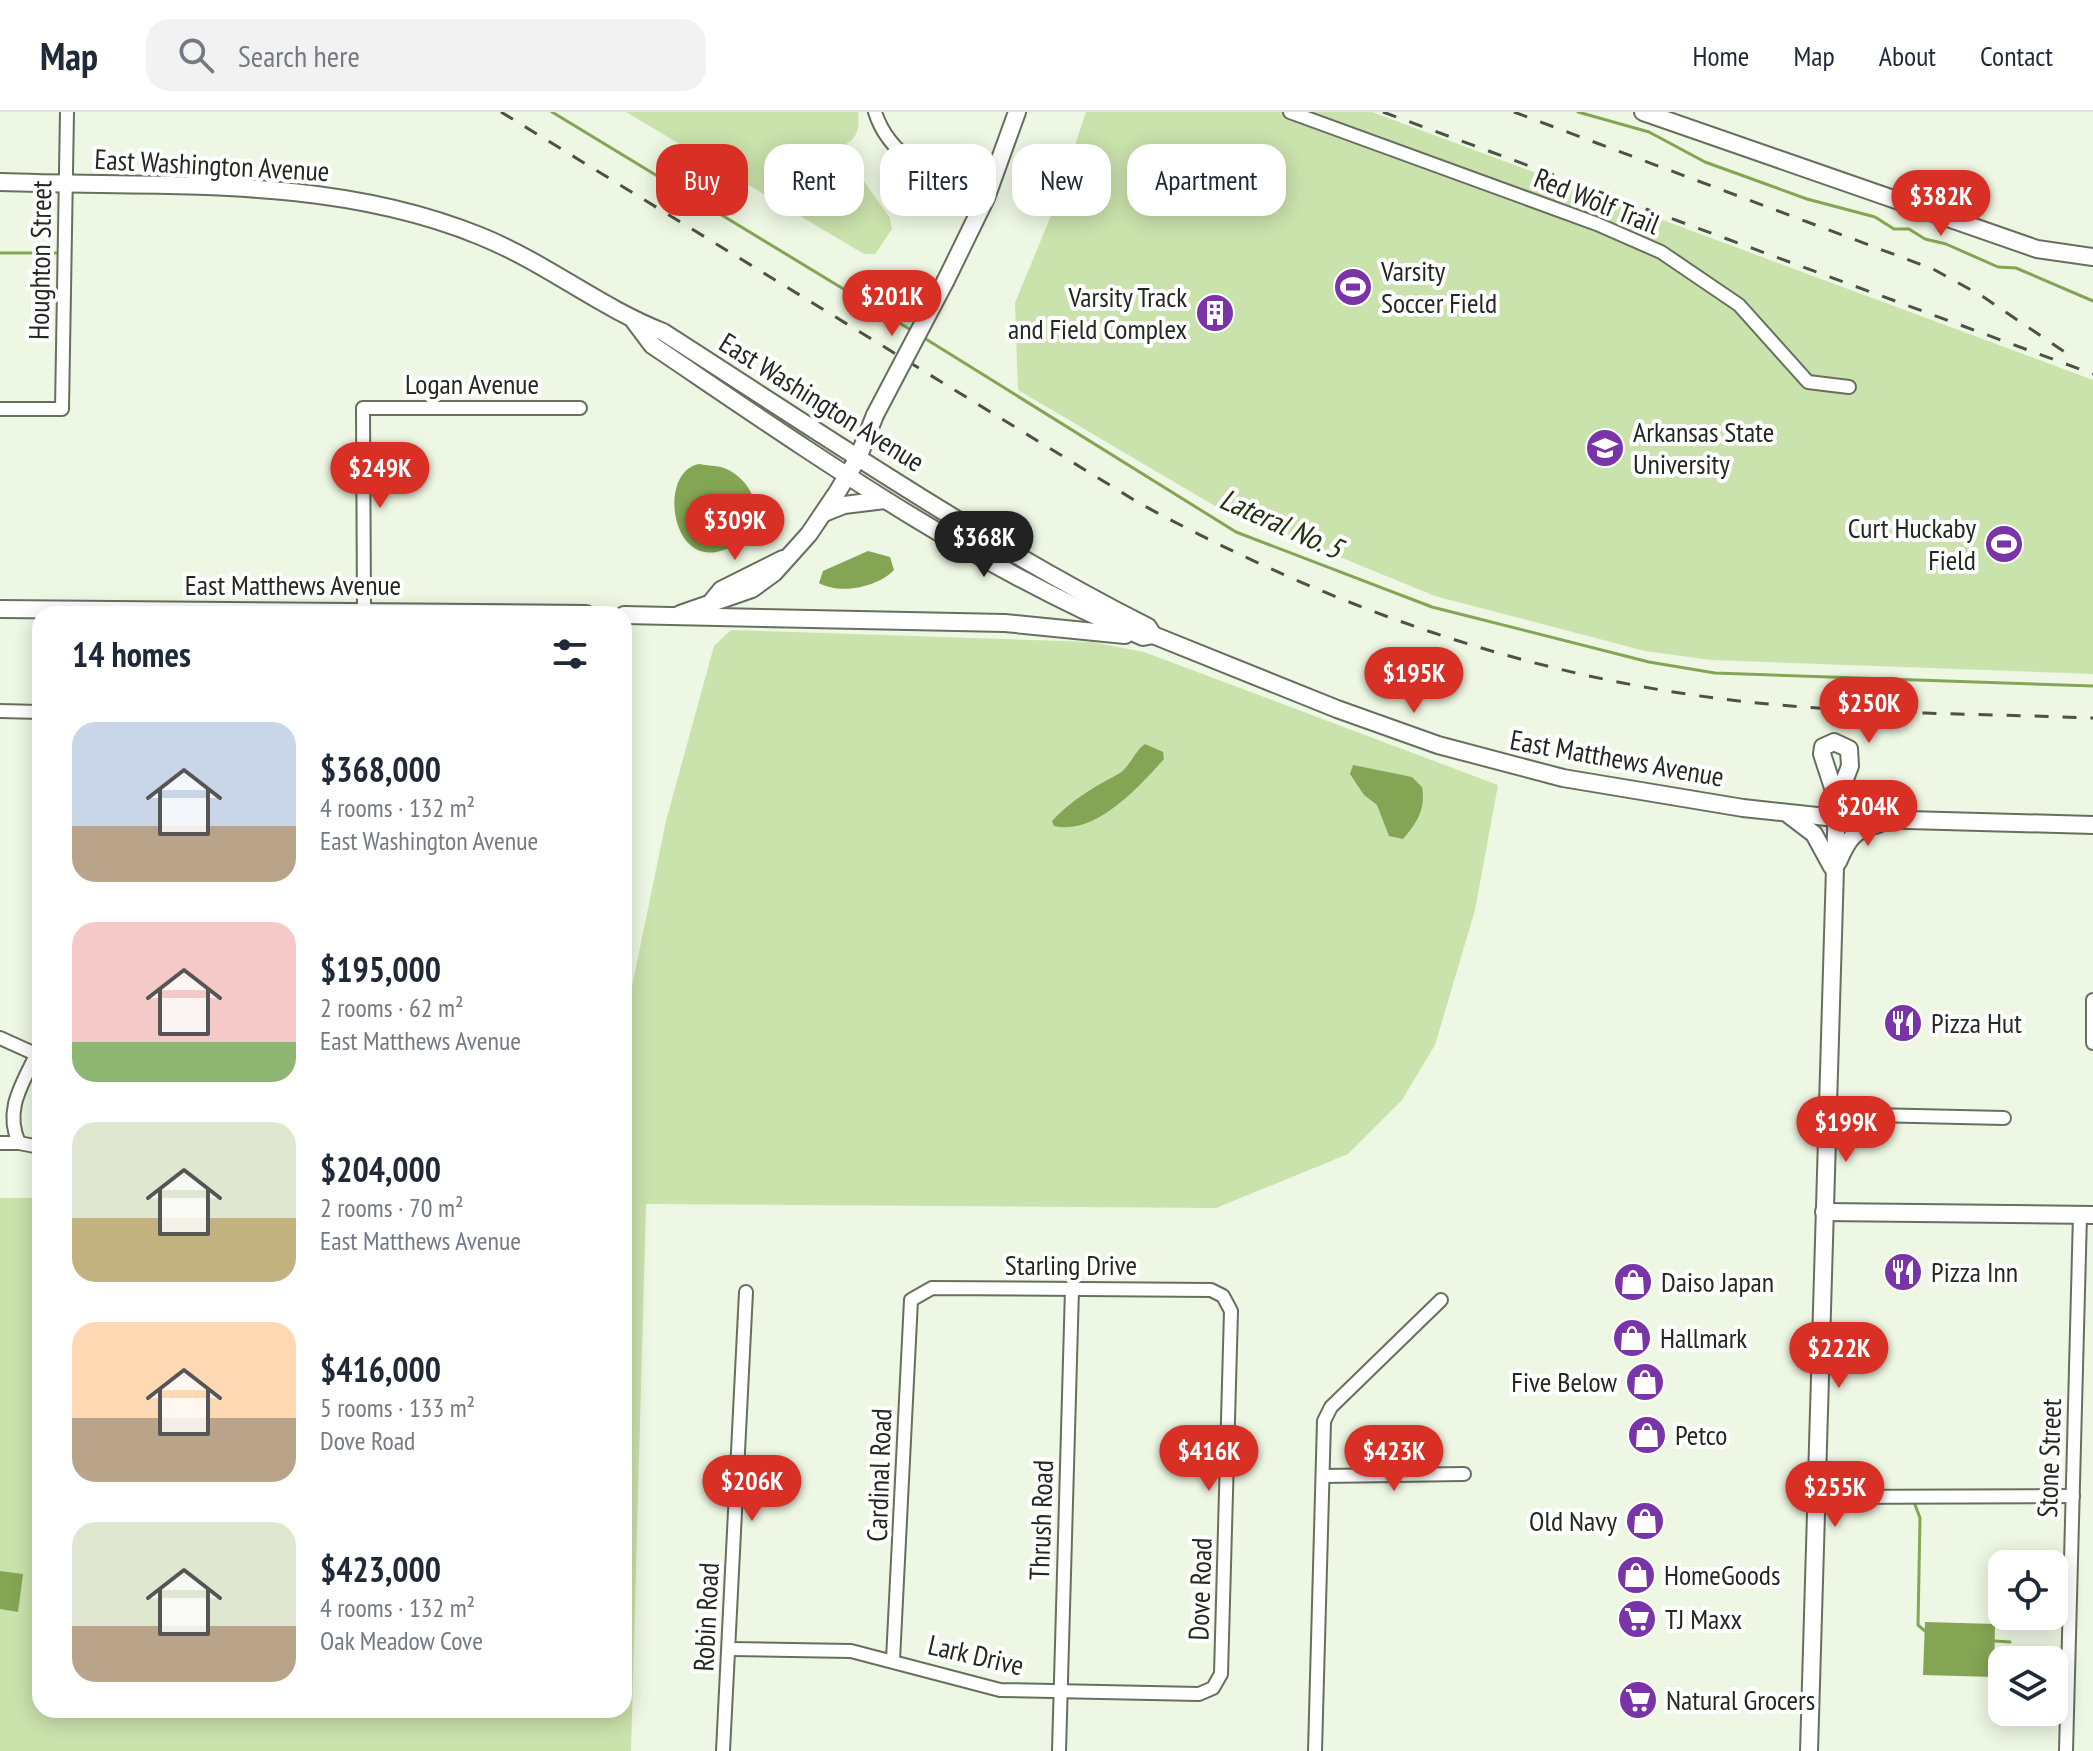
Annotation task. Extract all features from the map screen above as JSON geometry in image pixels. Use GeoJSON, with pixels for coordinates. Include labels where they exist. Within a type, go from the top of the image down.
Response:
{"type":"FeatureCollection","features":[{"type":"Feature","properties":{"kind":"street","name":"Houghton Street"},"geometry":{"type":"LineString","coordinates":[[0,409],[62,409],[67,112]]}},
{"type":"Feature","properties":{"kind":"street"},"geometry":{"type":"LineString","coordinates":[[875,112],[892,144]]}},
{"type":"Feature","properties":{"kind":"street"},"geometry":{"type":"LineString","coordinates":[[996,170],[1017,112]]}},
{"type":"Feature","properties":{"kind":"street","name":"Red Wolf Trail"},"geometry":{"type":"LineString","coordinates":[[1290,112],[1597,224],[1661,252],[1739,305],[1808,382],[1849,387]]}},
{"type":"Feature","properties":{"kind":"street"},"geometry":{"type":"LineString","coordinates":[[1643,112],[2037,249],[2093,257]]}},
{"type":"Feature","properties":{"kind":"street","name":"East Washington Avenue"},"geometry":{"type":"LineString","coordinates":[[0,182],[304,192],[402,210],[481,236],[517,252],[634,321],[663,332],[858,458],[1076,590],[1148,627],[1148,636],[1074,608],[847,477],[652,345],[634,321]]}},
{"type":"Feature","properties":{"kind":"street"},"geometry":{"type":"LineString","coordinates":[[675,616],[752,589],[774,573],[783,559],[809,534],[858,458],[875,415],[977,216]]}},
{"type":"Feature","properties":{"kind":"street","name":"Logan Avenue"},"geometry":{"type":"LineString","coordinates":[[364,606],[363,408],[580,408]]}},
{"type":"Feature","properties":{"kind":"street"},"geometry":{"type":"LineString","coordinates":[[824,513],[844,505],[887,499]]}},
{"type":"Feature","properties":{"kind":"street","name":"East Matthews Avenue"},"geometry":{"type":"LineString","coordinates":[[0,609],[32,609]]}},
{"type":"Feature","properties":{"kind":"street"},"geometry":{"type":"LineString","coordinates":[[632,615],[1005,623],[1148,636]]}},
{"type":"Feature","properties":{"kind":"street","name":"East Matthews Avenue"},"geometry":{"type":"LineString","coordinates":[[1148,636],[1337,709],[1501,765],[1780,812],[1836,818],[2093,825]]}},
{"type":"Feature","properties":{"kind":"street"},"geometry":{"type":"LineString","coordinates":[[0,711],[32,712]]}},
{"type":"Feature","properties":{"kind":"street"},"geometry":{"type":"LineString","coordinates":[[1809,1751],[1837,800]]}},
{"type":"Feature","properties":{"kind":"street"},"geometry":{"type":"LineString","coordinates":[[1780,812],[1812,832],[1835,871]]}},
{"type":"Feature","properties":{"kind":"street"},"geometry":{"type":"LineString","coordinates":[[1835,871],[1848,838],[1862,828],[1898,820]]}},
{"type":"Feature","properties":{"kind":"street"},"geometry":{"type":"LineString","coordinates":[[2093,1000],[2093,1043]]}},
{"type":"Feature","properties":{"kind":"street"},"geometry":{"type":"LineString","coordinates":[[0,1038],[32,1053]]}},
{"type":"Feature","properties":{"kind":"street"},"geometry":{"type":"LineString","coordinates":[[19,1143],[12,1126],[12,1110],[32,1068]]}},
{"type":"Feature","properties":{"kind":"street"},"geometry":{"type":"LineString","coordinates":[[1827,1114],[2004,1118]]}},
{"type":"Feature","properties":{"kind":"street"},"geometry":{"type":"LineString","coordinates":[[0,1143],[32,1145]]}},
{"type":"Feature","properties":{"kind":"street"},"geometry":{"type":"LineString","coordinates":[[1824,1212],[2086,1215]]}},
{"type":"Feature","properties":{"kind":"street","name":"Stone Street"},"geometry":{"type":"LineString","coordinates":[[2066,1751],[2073,1496],[2086,1215]]}},
{"type":"Feature","properties":{"kind":"street","name":"Starling Drive"},"geometry":{"type":"LineString","coordinates":[[916,1294],[932,1288],[1211,1290],[1225,1299]]}},
{"type":"Feature","properties":{"kind":"street","name":"Thrush Road"},"geometry":{"type":"LineString","coordinates":[[1059,1751],[1072,1289]]}},
{"type":"Feature","properties":{"kind":"street","name":"Robin Road"},"geometry":{"type":"LineString","coordinates":[[723,1751],[746,1292]]}},
{"type":"Feature","properties":{"kind":"street","name":"Cardinal Road"},"geometry":{"type":"LineString","coordinates":[[893,1660],[901,1550],[908,1311],[916,1294]]}},
{"type":"Feature","properties":{"kind":"street","name":"Dove Road"},"geometry":{"type":"LineString","coordinates":[[1213,1688],[1220,1677],[1222,1658],[1231,1311],[1225,1299]]}},
{"type":"Feature","properties":{"kind":"street"},"geometry":{"type":"LineString","coordinates":[[1315,1751],[1324,1421],[1331,1407],[1441,1300]]}},
{"type":"Feature","properties":{"kind":"street"},"geometry":{"type":"LineString","coordinates":[[1323,1476],[1464,1474]]}},
{"type":"Feature","properties":{"kind":"street"},"geometry":{"type":"LineString","coordinates":[[1816,1497],[2073,1496]]}},
{"type":"Feature","properties":{"kind":"street","name":"Lark Drive"},"geometry":{"type":"LineString","coordinates":[[729,1649],[826,1649],[893,1660],[1000,1690],[1199,1694],[1213,1688]]}},
{"type":"Feature","properties":{"kind":"shaded area"},"geometry":{"type":"Polygon","coordinates":[[[626,112],[858,112],[857,131],[846,144],[764,144],[764,194],[748,185],[748,144],[680,144],[626,112]]]}},
{"type":"Feature","properties":{"kind":"shaded area","name":"Arkansas State University"},"geometry":{"type":"Polygon","coordinates":[[[1086,112],[1372,112],[2093,380],[2093,674],[1711,660],[1645,651],[1435,596],[1215,506],[1018,390],[1015,303],[1051,216],[1111,216],[1111,144],[1075,144],[1086,112]]]}},
{"type":"Feature","properties":{"kind":"shaded area"},"geometry":{"type":"Polygon","coordinates":[[[864,181],[880,204],[880,216],[890,218],[892,229],[875,254],[864,254],[800,216],[864,216],[864,181]]]}},
{"type":"Feature","properties":{"kind":"shaded area"},"geometry":{"type":"Polygon","coordinates":[[[699,464],[721,467],[736,475],[745,483],[755,504],[752,526],[745,537],[734,545],[713,552],[696,549],[684,538],[674,503],[677,485],[685,471],[699,464]]]}},
{"type":"Feature","properties":{"kind":"shaded area"},"geometry":{"type":"Polygon","coordinates":[[[868,551],[890,557],[894,570],[869,585],[848,589],[819,583],[823,571],[868,551]]]}},
{"type":"Feature","properties":{"kind":"shaded area"},"geometry":{"type":"Polygon","coordinates":[[[731,630],[1092,642],[1144,652],[1498,785],[1475,910],[1435,1045],[1402,1100],[1348,1154],[1216,1208],[646,1204],[632,1715],[632,986],[666,821],[714,646],[731,630]]]}},
{"type":"Feature","properties":{"kind":"shaded area"},"geometry":{"type":"Polygon","coordinates":[[[1145,744],[1163,752],[1164,759],[1129,795],[1100,817],[1085,824],[1054,826],[1052,821],[1059,813],[1120,773],[1145,744]]]}},
{"type":"Feature","properties":{"kind":"shaded area"},"geometry":{"type":"Polygon","coordinates":[[[1353,765],[1412,777],[1422,787],[1423,802],[1419,815],[1403,839],[1389,836],[1377,805],[1364,795],[1350,774],[1353,765]]]}},
{"type":"Feature","properties":{"kind":"shaded area"},"geometry":{"type":"Polygon","coordinates":[[[0,1198],[32,1198],[32,1718],[632,1718],[631,1751],[0,1751],[0,1198]]]}},
{"type":"Feature","properties":{"kind":"shaded area"},"geometry":{"type":"Polygon","coordinates":[[[0,1571],[23,1574],[18,1612],[0,1609],[0,1571]]]}},
{"type":"Feature","properties":{"kind":"shaded area"},"geometry":{"type":"Polygon","coordinates":[[[1925,1622],[1988,1624],[1988,1630],[1995,1630],[1995,1646],[1988,1646],[1988,1677],[1923,1675],[1925,1622]]]}},
{"type":"Feature","properties":{"kind":"waterway","name":"Lateral No. 5"},"geometry":{"type":"LineString","coordinates":[[552,112],[911,330]]}},
{"type":"Feature","properties":{"kind":"waterway"},"geometry":{"type":"LineString","coordinates":[[1578,112],[1649,132],[1705,162],[1807,199],[1875,217],[1894,229],[1909,229],[1925,239],[1946,244],[1998,267],[2016,268],[2093,301]]}},
{"type":"Feature","properties":{"kind":"waterway"},"geometry":{"type":"LineString","coordinates":[[0,253],[56,253]]}},
{"type":"Feature","properties":{"kind":"waterway","name":"Lateral No. 5"},"geometry":{"type":"LineString","coordinates":[[921,336],[1236,532],[1432,607],[1649,662],[1715,673],[2093,686]]}},
{"type":"Feature","properties":{"kind":"waterway"},"geometry":{"type":"LineString","coordinates":[[1914,1502],[1920,1518],[1918,1625],[1925,1631]]}},
{"type":"Feature","properties":{"kind":"waterway"},"geometry":{"type":"LineString","coordinates":[[1995,1641],[2010,1642]]}},
{"type":"Feature","properties":{"kind":"railway"},"geometry":{"type":"LineString","coordinates":[[501,112],[1139,503],[1292,578],[1370,610],[1448,638],[1529,661],[1694,695],[1857,710],[2093,718]]}},
{"type":"Feature","properties":{"kind":"railway"},"geometry":{"type":"LineString","coordinates":[[1383,112],[2093,374]]}},
{"type":"Feature","properties":{"kind":"railway"},"geometry":{"type":"LineString","coordinates":[[1514,112],[1933,269],[1982,296],[2075,359]]}},
{"type":"Feature","properties":{"kind":"place","name":"Varsity Soccer Field"},"geometry":{"type":"Point","coordinates":[1353,287]}},
{"type":"Feature","properties":{"kind":"place","name":"Varsity Track and Field Complex"},"geometry":{"type":"Point","coordinates":[1215,313]}},
{"type":"Feature","properties":{"kind":"place","name":"Arkansas State University"},"geometry":{"type":"Point","coordinates":[1605,448]}},
{"type":"Feature","properties":{"kind":"place","name":"Curt Huckaby Field"},"geometry":{"type":"Point","coordinates":[2004,544]}},
{"type":"Feature","properties":{"kind":"place","name":"Pizza Hut"},"geometry":{"type":"Point","coordinates":[1903,1023]}},
{"type":"Feature","properties":{"kind":"place","name":"Pizza Inn"},"geometry":{"type":"Point","coordinates":[1903,1272]}},
{"type":"Feature","properties":{"kind":"place","name":"Daiso Japan"},"geometry":{"type":"Point","coordinates":[1633,1282]}},
{"type":"Feature","properties":{"kind":"place","name":"Hallmark"},"geometry":{"type":"Point","coordinates":[1632,1338]}},
{"type":"Feature","properties":{"kind":"place","name":"Five Below"},"geometry":{"type":"Point","coordinates":[1645,1382]}},
{"type":"Feature","properties":{"kind":"place","name":"Petco"},"geometry":{"type":"Point","coordinates":[1647,1435]}},
{"type":"Feature","properties":{"kind":"place","name":"Old Navy"},"geometry":{"type":"Point","coordinates":[1645,1521]}},
{"type":"Feature","properties":{"kind":"place","name":"HomeGoods"},"geometry":{"type":"Point","coordinates":[1636,1575]}},
{"type":"Feature","properties":{"kind":"place","name":"TJ Maxx"},"geometry":{"type":"Point","coordinates":[1637,1619]}},
{"type":"Feature","properties":{"kind":"place","name":"Natural Grocers"},"geometry":{"type":"Point","coordinates":[1638,1700]}}]}
